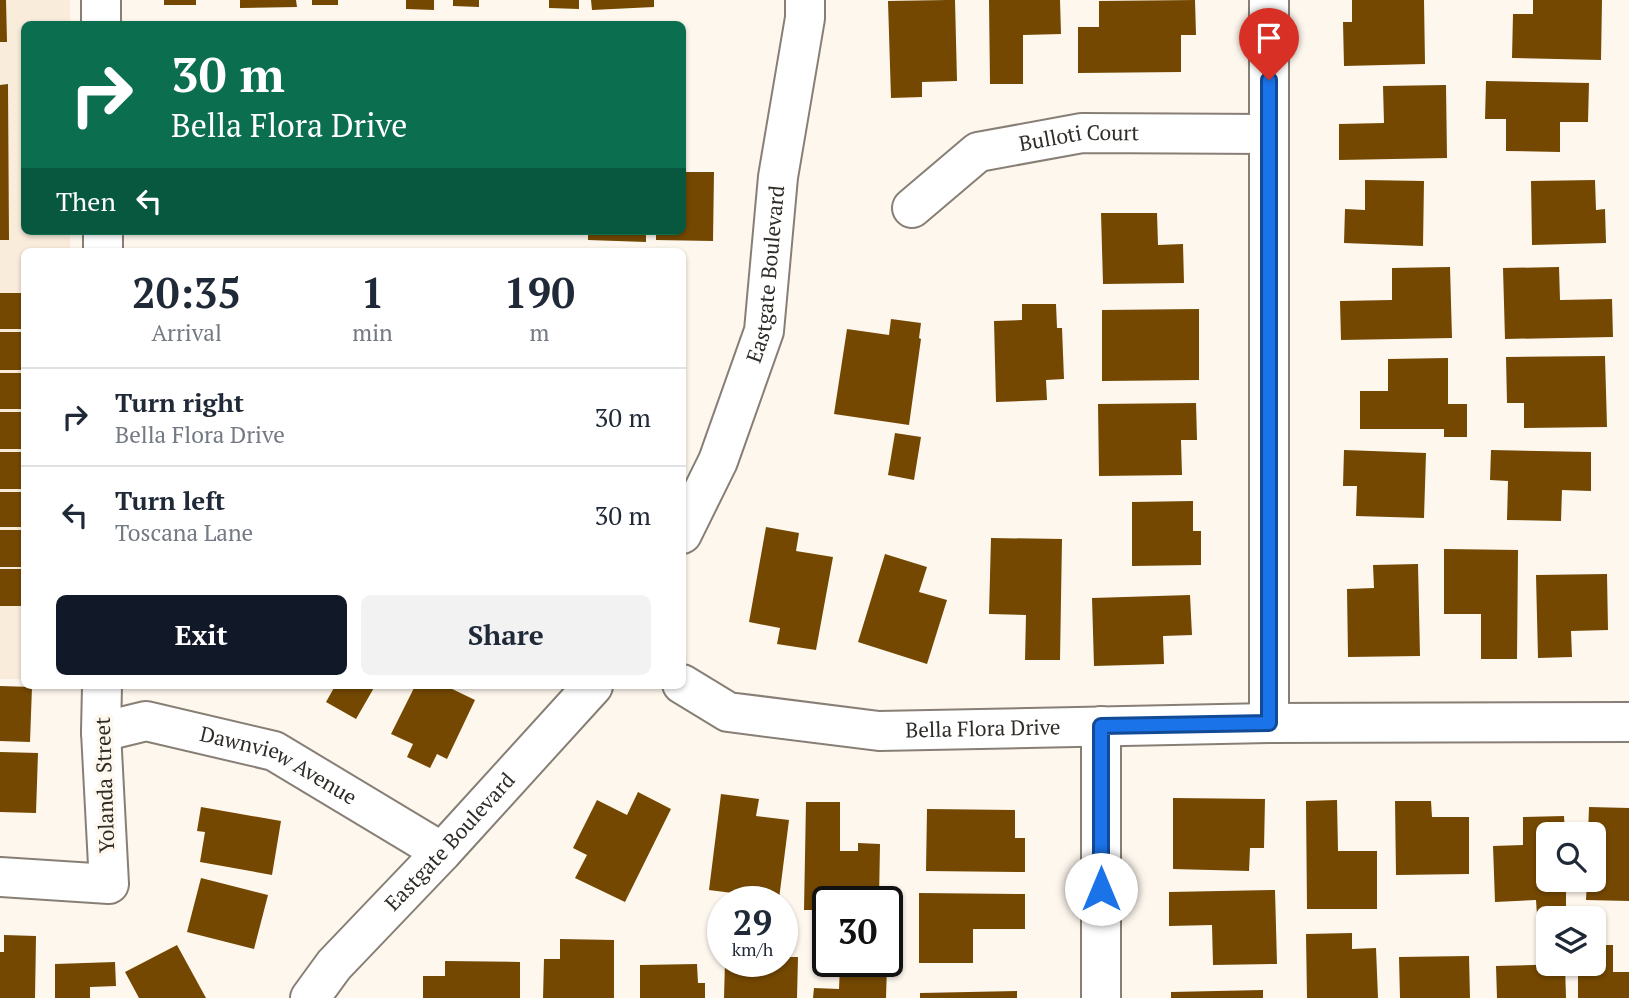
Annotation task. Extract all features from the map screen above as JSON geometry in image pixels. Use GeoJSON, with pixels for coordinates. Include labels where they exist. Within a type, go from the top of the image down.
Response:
{"type":"FeatureCollection","features":[{"type":"Feature","properties":{"kind":"street"},"geometry":{"type":"LineString","coordinates":[[101,0],[101,21]]}},
{"type":"Feature","properties":{"kind":"street","name":"Eastgate Boulevard"},"geometry":{"type":"LineString","coordinates":[[686,526],[718,461],[764,331],[778,177],[805,18],[804,0]]}},
{"type":"Feature","properties":{"kind":"street"},"geometry":{"type":"LineString","coordinates":[[1269,0],[1269,723]]}},
{"type":"Feature","properties":{"kind":"street","name":"Bulloti Court"},"geometry":{"type":"LineString","coordinates":[[912,208],[978,152],[1082,133],[1269,134]]}},
{"type":"Feature","properties":{"kind":"street","name":"Bella Flora Drive"},"geometry":{"type":"LineString","coordinates":[[686,686],[728,712],[879,731],[1269,723],[1629,722]]}},
{"type":"Feature","properties":{"kind":"street","name":"Yolanda Street"},"geometry":{"type":"LineString","coordinates":[[0,877],[108,884],[102,689]]}},
{"type":"Feature","properties":{"kind":"street","name":"Eastgate Boulevard"},"geometry":{"type":"LineString","coordinates":[[310,998],[334,965],[442,852],[590,689]]}},
{"type":"Feature","properties":{"kind":"street","name":"Dawnview Avenue"},"geometry":{"type":"LineString","coordinates":[[102,732],[146,721],[274,751],[442,852]]}},
{"type":"Feature","properties":{"kind":"street"},"geometry":{"type":"LineString","coordinates":[[1101,726],[1101,998]]}},
{"type":"Feature","properties":{"kind":"shaded area"},"geometry":{"type":"Polygon","coordinates":[[[0,0],[70,0],[70,21],[21,21],[21,235],[70,235],[70,248],[21,248],[21,679],[0,679],[0,0]]]}},
{"type":"Feature","properties":{"kind":"building"},"geometry":{"type":"Polygon","coordinates":[[[0,0],[6,0],[7,42],[0,42],[0,0]]]}},
{"type":"Feature","properties":{"kind":"building"},"geometry":{"type":"Polygon","coordinates":[[[164,0],[196,0],[196,5],[164,5],[164,0]]]}},
{"type":"Feature","properties":{"kind":"building"},"geometry":{"type":"Polygon","coordinates":[[[240,0],[296,0],[297,7],[240,8],[240,0]]]}},
{"type":"Feature","properties":{"kind":"building"},"geometry":{"type":"Polygon","coordinates":[[[312,0],[338,0],[338,5],[312,5],[312,0]]]}},
{"type":"Feature","properties":{"kind":"building"},"geometry":{"type":"Polygon","coordinates":[[[406,0],[434,0],[434,10],[406,9],[406,0]]]}},
{"type":"Feature","properties":{"kind":"building"},"geometry":{"type":"Polygon","coordinates":[[[453,0],[479,0],[479,7],[453,6],[453,0]]]}},
{"type":"Feature","properties":{"kind":"building"},"geometry":{"type":"Polygon","coordinates":[[[549,0],[579,0],[579,9],[549,8],[549,0]]]}},
{"type":"Feature","properties":{"kind":"building"},"geometry":{"type":"Polygon","coordinates":[[[591,0],[654,0],[654,7],[592,10],[591,0]]]}},
{"type":"Feature","properties":{"kind":"building"},"geometry":{"type":"Polygon","coordinates":[[[955,0],[957,81],[922,82],[922,97],[891,98],[888,1],[955,0]]]}},
{"type":"Feature","properties":{"kind":"building"},"geometry":{"type":"Polygon","coordinates":[[[989,0],[1060,0],[1061,34],[1023,35],[1023,84],[990,84],[989,0]]]}},
{"type":"Feature","properties":{"kind":"building"},"geometry":{"type":"Polygon","coordinates":[[[1195,0],[1196,35],[1181,35],[1181,72],[1078,73],[1078,27],[1099,27],[1099,1],[1195,0]]]}},
{"type":"Feature","properties":{"kind":"building"},"geometry":{"type":"Polygon","coordinates":[[[1352,0],[1424,0],[1425,64],[1344,66],[1343,22],[1352,22],[1352,0]]]}},
{"type":"Feature","properties":{"kind":"building"},"geometry":{"type":"Polygon","coordinates":[[[1533,0],[1602,0],[1601,60],[1512,58],[1513,14],[1533,14],[1533,0]]]}},
{"type":"Feature","properties":{"kind":"building"},"geometry":{"type":"Polygon","coordinates":[[[1486,81],[1589,83],[1588,122],[1560,122],[1560,152],[1506,151],[1506,119],[1485,119],[1486,81]]]}},
{"type":"Feature","properties":{"kind":"building"},"geometry":{"type":"Polygon","coordinates":[[[8,84],[9,240],[0,240],[0,85],[8,84]]]}},
{"type":"Feature","properties":{"kind":"building"},"geometry":{"type":"Polygon","coordinates":[[[1446,85],[1447,158],[1339,160],[1339,124],[1384,123],[1383,86],[1446,85]]]}},
{"type":"Feature","properties":{"kind":"building"},"geometry":{"type":"Polygon","coordinates":[[[686,172],[714,172],[713,241],[656,240],[656,235],[686,235],[686,172]]]}},
{"type":"Feature","properties":{"kind":"building"},"geometry":{"type":"Polygon","coordinates":[[[1365,180],[1424,181],[1423,246],[1344,243],[1345,209],[1365,210],[1365,180]]]}},
{"type":"Feature","properties":{"kind":"building"},"geometry":{"type":"Polygon","coordinates":[[[1595,180],[1596,210],[1605,209],[1606,243],[1532,245],[1531,181],[1595,180]]]}},
{"type":"Feature","properties":{"kind":"building"},"geometry":{"type":"Polygon","coordinates":[[[1101,213],[1157,213],[1158,245],[1183,244],[1184,283],[1103,284],[1101,213]]]}},
{"type":"Feature","properties":{"kind":"building"},"geometry":{"type":"Polygon","coordinates":[[[588,235],[646,235],[646,242],[588,240],[588,235]]]}},
{"type":"Feature","properties":{"kind":"building"},"geometry":{"type":"Polygon","coordinates":[[[1450,267],[1452,338],[1341,340],[1340,301],[1392,300],[1392,268],[1450,267]]]}},
{"type":"Feature","properties":{"kind":"building"},"geometry":{"type":"Polygon","coordinates":[[[1559,267],[1560,300],[1612,299],[1613,337],[1505,339],[1503,268],[1559,267]]]}},
{"type":"Feature","properties":{"kind":"building"},"geometry":{"type":"Polygon","coordinates":[[[0,293],[21,293],[21,329],[0,329],[0,293]]]}},
{"type":"Feature","properties":{"kind":"building"},"geometry":{"type":"Polygon","coordinates":[[[1022,304],[1056,304],[1057,328],[1062,328],[1064,379],[1046,380],[1047,400],[996,402],[994,321],[1022,320],[1022,304]]]}},
{"type":"Feature","properties":{"kind":"building"},"geometry":{"type":"Polygon","coordinates":[[[1199,309],[1199,380],[1102,381],[1102,310],[1199,309]]]}},
{"type":"Feature","properties":{"kind":"building"},"geometry":{"type":"Polygon","coordinates":[[[891,319],[921,323],[909,425],[834,414],[847,329],[889,335],[891,319]]]}},
{"type":"Feature","properties":{"kind":"building"},"geometry":{"type":"Polygon","coordinates":[[[0,332],[21,332],[21,370],[0,370],[0,332]]]}},
{"type":"Feature","properties":{"kind":"building"},"geometry":{"type":"Polygon","coordinates":[[[1605,356],[1607,427],[1524,428],[1524,403],[1507,403],[1506,357],[1605,356]]]}},
{"type":"Feature","properties":{"kind":"building"},"geometry":{"type":"Polygon","coordinates":[[[1448,358],[1448,404],[1467,404],[1467,437],[1444,437],[1444,429],[1360,429],[1360,391],[1388,391],[1388,359],[1448,358]]]}},
{"type":"Feature","properties":{"kind":"building"},"geometry":{"type":"Polygon","coordinates":[[[0,373],[21,373],[21,409],[0,409],[0,373]]]}},
{"type":"Feature","properties":{"kind":"building"},"geometry":{"type":"Polygon","coordinates":[[[1196,403],[1197,440],[1181,440],[1182,475],[1099,476],[1098,404],[1196,403]]]}},
{"type":"Feature","properties":{"kind":"building"},"geometry":{"type":"Polygon","coordinates":[[[0,412],[21,412],[21,449],[0,449],[0,412]]]}},
{"type":"Feature","properties":{"kind":"building"},"geometry":{"type":"Polygon","coordinates":[[[895,433],[921,437],[914,480],[888,475],[895,433]]]}},
{"type":"Feature","properties":{"kind":"building"},"geometry":{"type":"Polygon","coordinates":[[[1344,450],[1426,453],[1424,518],[1356,516],[1357,486],[1343,486],[1344,450]]]}},
{"type":"Feature","properties":{"kind":"building"},"geometry":{"type":"Polygon","coordinates":[[[1491,450],[1591,452],[1591,491],[1562,490],[1561,521],[1507,520],[1508,481],[1490,480],[1491,450]]]}},
{"type":"Feature","properties":{"kind":"building"},"geometry":{"type":"Polygon","coordinates":[[[0,452],[21,452],[21,489],[0,489],[0,452]]]}},
{"type":"Feature","properties":{"kind":"building"},"geometry":{"type":"Polygon","coordinates":[[[0,492],[21,492],[21,527],[0,527],[0,492]]]}},
{"type":"Feature","properties":{"kind":"building"},"geometry":{"type":"Polygon","coordinates":[[[1193,501],[1193,531],[1201,531],[1201,565],[1132,566],[1132,502],[1193,501]]]}},
{"type":"Feature","properties":{"kind":"building"},"geometry":{"type":"Polygon","coordinates":[[[766,527],[799,533],[796,551],[833,557],[816,650],[777,644],[780,628],[749,622],[766,527]]]}},
{"type":"Feature","properties":{"kind":"building"},"geometry":{"type":"Polygon","coordinates":[[[0,530],[21,530],[21,567],[0,567],[0,530]]]}},
{"type":"Feature","properties":{"kind":"building"},"geometry":{"type":"Polygon","coordinates":[[[991,538],[1062,539],[1060,660],[1025,660],[1026,615],[989,614],[991,538]]]}},
{"type":"Feature","properties":{"kind":"building"},"geometry":{"type":"Polygon","coordinates":[[[1444,549],[1518,550],[1517,659],[1481,659],[1481,614],[1444,614],[1444,549]]]}},
{"type":"Feature","properties":{"kind":"building"},"geometry":{"type":"Polygon","coordinates":[[[885,554],[927,567],[919,592],[947,600],[927,664],[858,642],[885,554]]]}},
{"type":"Feature","properties":{"kind":"building"},"geometry":{"type":"Polygon","coordinates":[[[1418,564],[1420,656],[1348,657],[1347,589],[1374,588],[1373,565],[1418,564]]]}},
{"type":"Feature","properties":{"kind":"building"},"geometry":{"type":"Polygon","coordinates":[[[0,569],[21,569],[21,606],[0,606],[0,569]]]}},
{"type":"Feature","properties":{"kind":"building"},"geometry":{"type":"Polygon","coordinates":[[[1607,574],[1608,630],[1571,631],[1572,657],[1538,658],[1536,575],[1607,574]]]}},
{"type":"Feature","properties":{"kind":"building"},"geometry":{"type":"Polygon","coordinates":[[[1190,595],[1192,635],[1163,636],[1164,664],[1094,666],[1092,598],[1190,595]]]}},
{"type":"Feature","properties":{"kind":"building"},"geometry":{"type":"Polygon","coordinates":[[[0,686],[32,689],[30,742],[0,741],[0,686]]]}},
{"type":"Feature","properties":{"kind":"building"},"geometry":{"type":"Polygon","coordinates":[[[333,689],[373,689],[356,719],[326,702],[333,689]]]}},
{"type":"Feature","properties":{"kind":"building"},"geometry":{"type":"Polygon","coordinates":[[[414,689],[452,689],[475,700],[447,759],[437,754],[430,768],[407,757],[413,744],[391,734],[414,689]]]}},
{"type":"Feature","properties":{"kind":"building"},"geometry":{"type":"Polygon","coordinates":[[[0,752],[38,753],[36,813],[0,812],[0,752]]]}},
{"type":"Feature","properties":{"kind":"building"},"geometry":{"type":"Polygon","coordinates":[[[638,792],[671,809],[625,902],[575,878],[587,855],[573,848],[597,800],[627,815],[638,792]]]}},
{"type":"Feature","properties":{"kind":"building"},"geometry":{"type":"Polygon","coordinates":[[[721,794],[759,799],[756,816],[789,820],[781,886],[710,886],[721,794]]]}},
{"type":"Feature","properties":{"kind":"building"},"geometry":{"type":"Polygon","coordinates":[[[1173,798],[1265,799],[1264,848],[1250,848],[1249,871],[1173,869],[1173,798]]]}},
{"type":"Feature","properties":{"kind":"building"},"geometry":{"type":"Polygon","coordinates":[[[1337,800],[1338,851],[1377,851],[1377,909],[1307,909],[1306,801],[1337,800]]]}},
{"type":"Feature","properties":{"kind":"building"},"geometry":{"type":"Polygon","coordinates":[[[1395,801],[1431,801],[1432,817],[1469,817],[1469,874],[1396,875],[1395,801]]]}},
{"type":"Feature","properties":{"kind":"building"},"geometry":{"type":"Polygon","coordinates":[[[806,802],[840,802],[840,851],[858,851],[858,843],[880,844],[879,886],[812,886],[812,910],[804,910],[806,802]]]}},
{"type":"Feature","properties":{"kind":"building"},"geometry":{"type":"Polygon","coordinates":[[[201,807],[281,821],[272,875],[200,862],[205,832],[197,831],[201,807]]]}},
{"type":"Feature","properties":{"kind":"building"},"geometry":{"type":"Polygon","coordinates":[[[1589,807],[1629,808],[1629,901],[1586,900],[1586,892],[1606,892],[1606,822],[1588,822],[1589,807]]]}},
{"type":"Feature","properties":{"kind":"building"},"geometry":{"type":"Polygon","coordinates":[[[927,809],[1015,810],[1015,838],[1025,838],[1025,872],[926,871],[927,809]]]}},
{"type":"Feature","properties":{"kind":"building"},"geometry":{"type":"Polygon","coordinates":[[[1564,816],[1564,822],[1536,822],[1536,892],[1566,892],[1566,906],[1536,906],[1536,900],[1495,902],[1493,846],[1523,845],[1523,817],[1564,816]]]}},
{"type":"Feature","properties":{"kind":"building"},"geometry":{"type":"Polygon","coordinates":[[[201,878],[268,895],[254,949],[187,932],[201,878]]]}},
{"type":"Feature","properties":{"kind":"building"},"geometry":{"type":"Polygon","coordinates":[[[1275,890],[1277,964],[1213,965],[1212,925],[1169,926],[1169,892],[1275,890]]]}},
{"type":"Feature","properties":{"kind":"building"},"geometry":{"type":"Polygon","coordinates":[[[919,893],[1025,894],[1025,929],[973,929],[973,963],[919,963],[919,893]]]}},
{"type":"Feature","properties":{"kind":"building"},"geometry":{"type":"Polygon","coordinates":[[[1352,933],[1352,949],[1376,948],[1378,998],[1307,998],[1306,934],[1352,933]]]}},
{"type":"Feature","properties":{"kind":"building"},"geometry":{"type":"Polygon","coordinates":[[[4,935],[36,936],[35,998],[0,998],[0,952],[4,952],[4,935]]]}},
{"type":"Feature","properties":{"kind":"building"},"geometry":{"type":"Polygon","coordinates":[[[560,939],[614,940],[614,998],[543,998],[544,959],[560,959],[560,939]]]}},
{"type":"Feature","properties":{"kind":"building"},"geometry":{"type":"Polygon","coordinates":[[[177,945],[206,998],[139,998],[125,972],[177,945]]]}},
{"type":"Feature","properties":{"kind":"building"},"geometry":{"type":"Polygon","coordinates":[[[1606,945],[1613,945],[1613,972],[1629,972],[1629,998],[1578,998],[1578,976],[1606,976],[1606,945]]]}},
{"type":"Feature","properties":{"kind":"building"},"geometry":{"type":"Polygon","coordinates":[[[1469,956],[1470,998],[1400,998],[1399,957],[1469,956]]]}},
{"type":"Feature","properties":{"kind":"building"},"geometry":{"type":"Polygon","coordinates":[[[445,961],[520,962],[520,998],[423,998],[423,976],[445,976],[445,961]]]}},
{"type":"Feature","properties":{"kind":"building"},"geometry":{"type":"Polygon","coordinates":[[[115,962],[116,986],[90,987],[90,998],[55,998],[55,964],[115,962]]]}},
{"type":"Feature","properties":{"kind":"building"},"geometry":{"type":"Polygon","coordinates":[[[697,964],[698,983],[705,983],[705,998],[640,998],[640,965],[697,964]]]}},
{"type":"Feature","properties":{"kind":"building"},"geometry":{"type":"Polygon","coordinates":[[[1536,965],[1536,976],[1565,976],[1566,998],[1497,998],[1496,966],[1536,965]]]}},
{"type":"Feature","properties":{"kind":"building"},"geometry":{"type":"Polygon","coordinates":[[[725,977],[798,977],[797,998],[724,998],[725,977]]]}},
{"type":"Feature","properties":{"kind":"building"},"geometry":{"type":"Polygon","coordinates":[[[840,977],[887,977],[886,998],[813,998],[814,988],[839,989],[840,977]]]}},
{"type":"Feature","properties":{"kind":"building"},"geometry":{"type":"Polygon","coordinates":[[[1263,990],[1263,998],[1171,998],[1171,992],[1263,990]]]}},
{"type":"Feature","properties":{"kind":"building"},"geometry":{"type":"Polygon","coordinates":[[[1017,991],[1017,998],[920,998],[920,993],[1017,991]]]}},
{"type":"Feature","properties":{"kind":"route"},"geometry":{"type":"LineString","coordinates":[[1101,889],[1101,726],[1269,723],[1269,80]]}}]}
